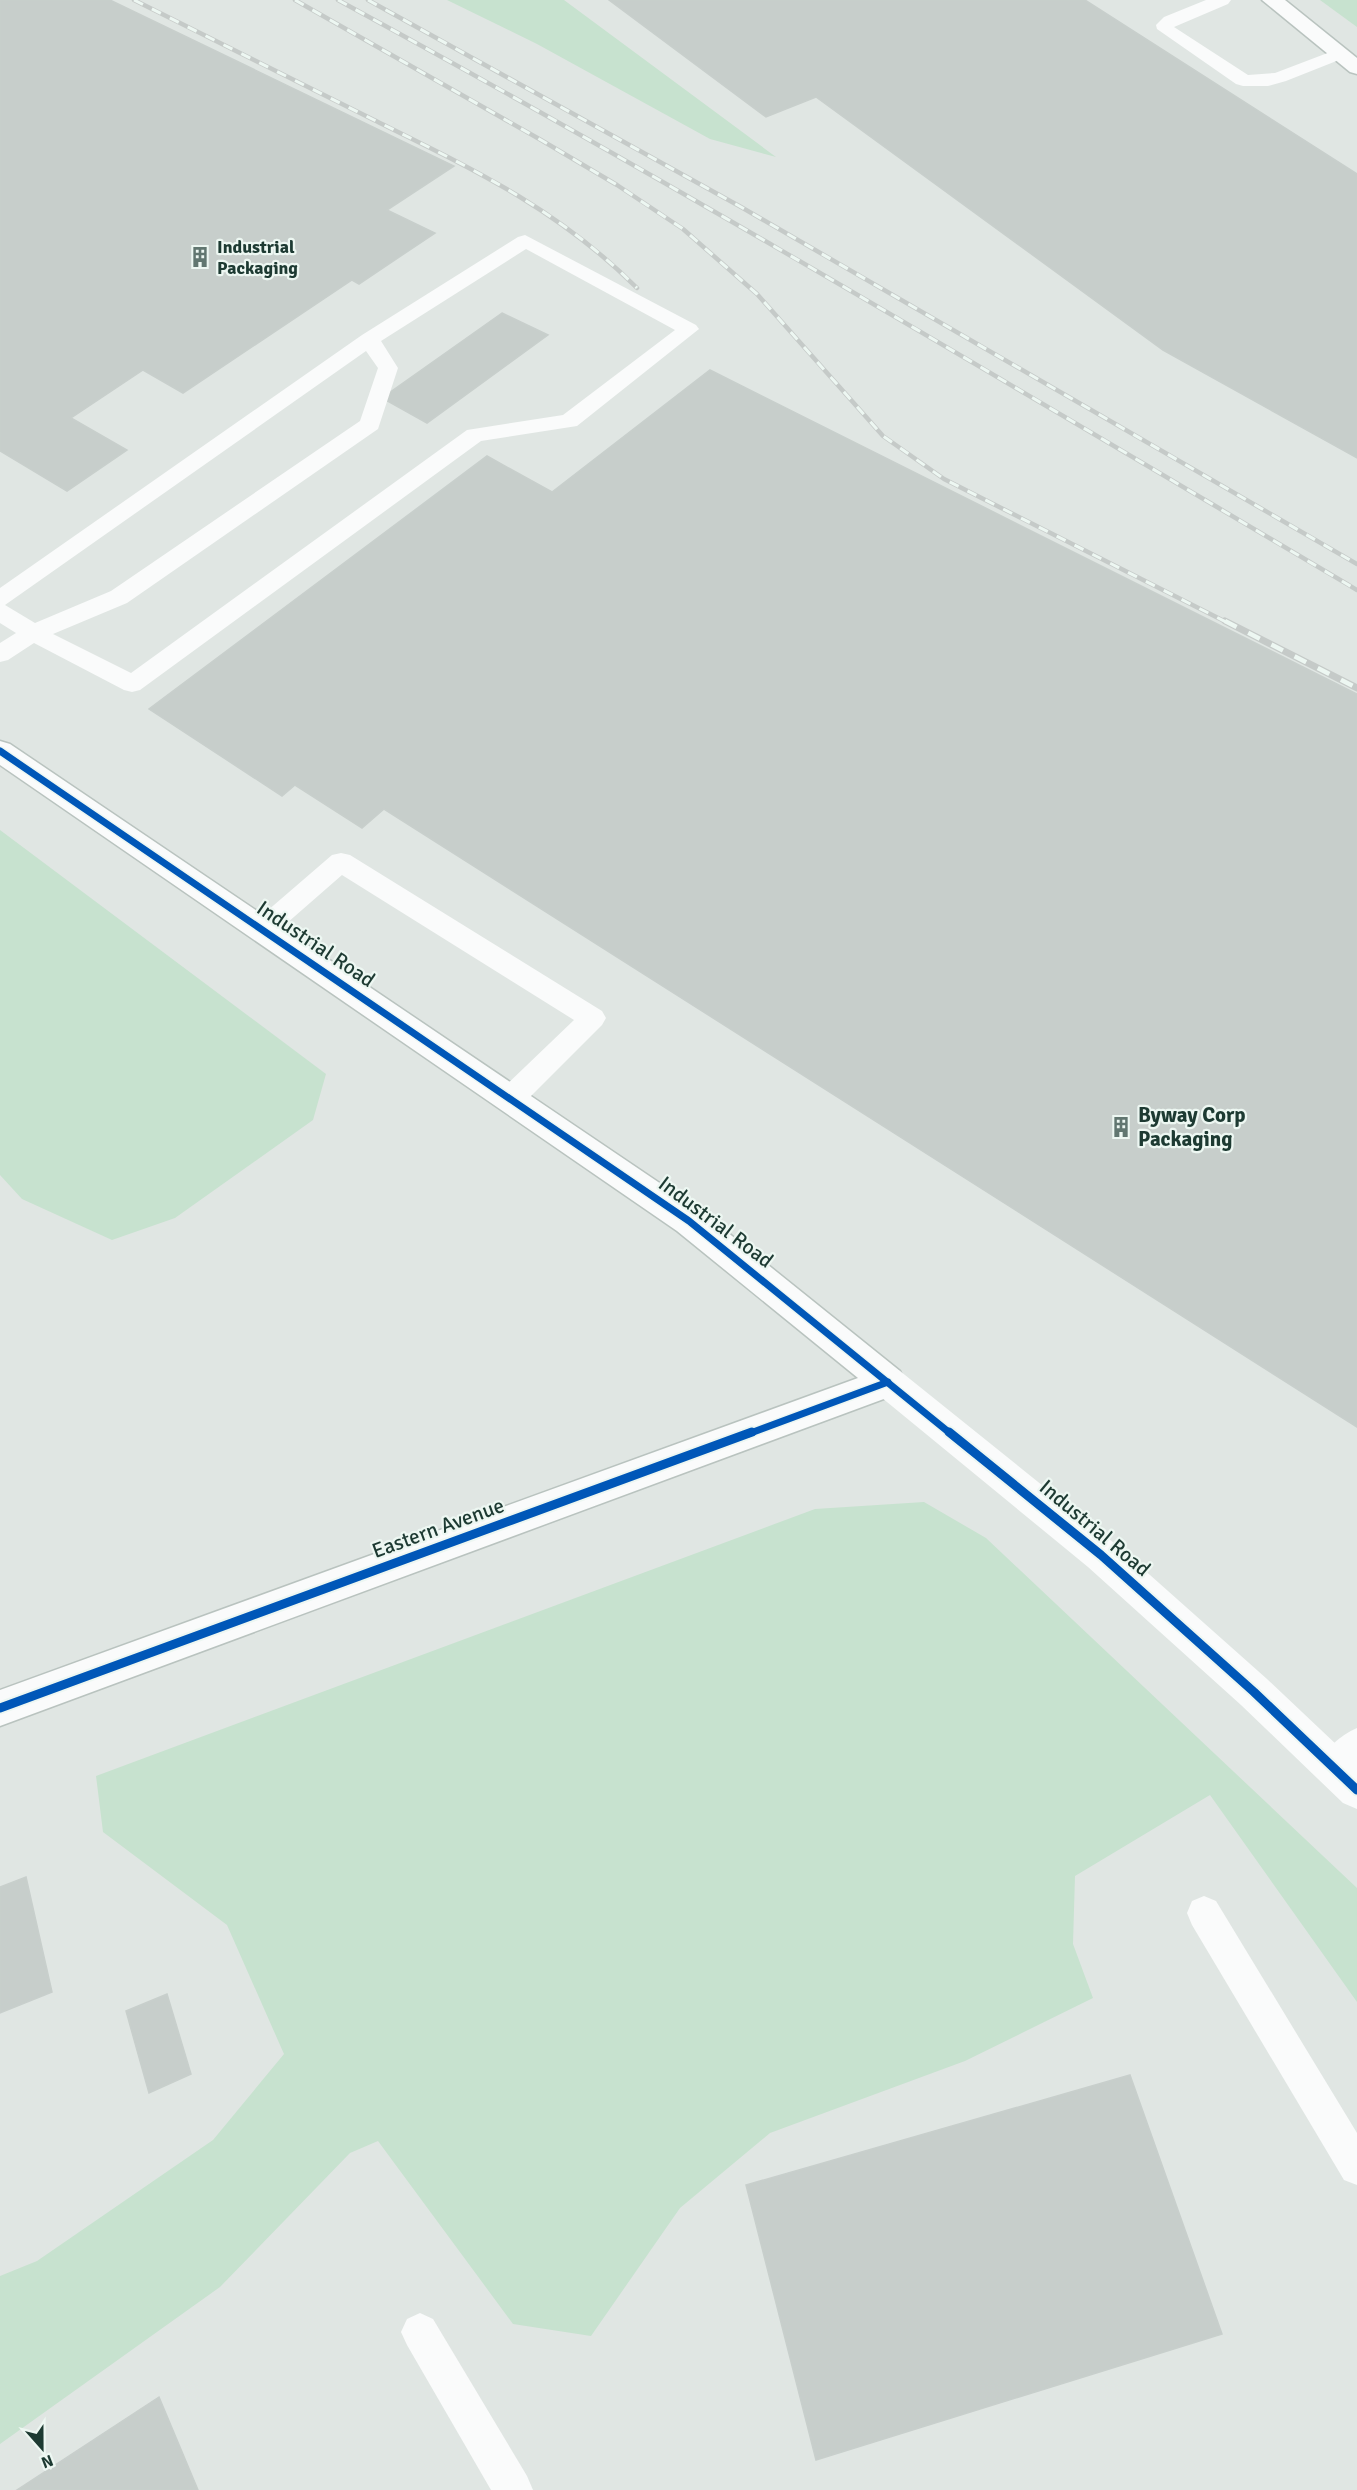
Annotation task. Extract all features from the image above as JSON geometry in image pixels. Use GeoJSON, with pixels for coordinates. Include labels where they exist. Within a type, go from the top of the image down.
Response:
{"type":"FeatureCollection","features":[{"type":"Feature","properties":{"kind":"street"},"geometry":{"type":"LineString","coordinates":[[1272,0],[1357,68]]}},
{"type":"Feature","properties":{"kind":"street","name":"Industrial Road"},"geometry":{"type":"LineString","coordinates":[[0,751],[689,1221],[1101,1555],[1237,1676],[1349,1767]]}},
{"type":"Feature","properties":{"kind":"street","name":"Eastern Avenue"},"geometry":{"type":"LineString","coordinates":[[0,1708],[888,1382]]}},
{"type":"Feature","properties":{"kind":"lane"},"geometry":{"type":"LineString","coordinates":[[1222,0],[1170,21],[1166,29],[1243,80],[1270,81],[1338,54]]}},
{"type":"Feature","properties":{"kind":"lane"},"geometry":{"type":"LineString","coordinates":[[0,599],[369,339],[525,241],[688,329],[569,421],[475,435],[132,684],[33,633],[0,612]]}},
{"type":"Feature","properties":{"kind":"lane"},"geometry":{"type":"LineString","coordinates":[[0,654],[33,633],[118,597],[370,424],[388,368],[369,339]]}},
{"type":"Feature","properties":{"kind":"lane"},"geometry":{"type":"LineString","coordinates":[[262,930],[341,862],[593,1018],[510,1099]]}},
{"type":"Feature","properties":{"kind":"lane"},"geometry":{"type":"LineString","coordinates":[[1204,1913],[1357,2167]]}},
{"type":"Feature","properties":{"kind":"lane"},"geometry":{"type":"LineString","coordinates":[[420,2332],[513,2490]]}},
{"type":"Feature","properties":{"kind":"green space"},"geometry":{"type":"Polygon","coordinates":[[[447,0],[564,0],[776,157],[710,139],[537,44],[447,0]]]}},
{"type":"Feature","properties":{"kind":"green space"},"geometry":{"type":"Polygon","coordinates":[[[1320,0],[1357,0],[1357,27],[1320,0]]]}},
{"type":"Feature","properties":{"kind":"green space"},"geometry":{"type":"Polygon","coordinates":[[[0,830],[326,1074],[313,1120],[175,1218],[112,1240],[22,1199],[0,1175],[0,830]]]}},
{"type":"Feature","properties":{"kind":"green space"},"geometry":{"type":"Polygon","coordinates":[[[924,1502],[986,1538],[1357,1888],[1357,2002],[1210,1795],[1075,1876],[1073,1944],[1093,1998],[965,2061],[770,2133],[680,2208],[591,2336],[513,2324],[378,2141],[350,2153],[220,2287],[0,2444],[0,2276],[37,2261],[213,2140],[284,2054],[227,1925],[103,1832],[96,1776],[815,1509],[924,1502]]]}},
{"type":"Feature","properties":{"kind":"building","name":"Industrial Packaging"},"geometry":{"type":"Polygon","coordinates":[[[0,0],[110,0],[454,166],[387,210],[435,233],[359,284],[352,280],[183,393],[143,370],[71,418],[127,450],[67,491],[0,451],[0,0]]]}},
{"type":"Feature","properties":{"kind":"building"},"geometry":{"type":"Polygon","coordinates":[[[609,0],[1085,0],[1357,174],[1357,458],[1163,350],[816,97],[766,117],[609,0]]]}},
{"type":"Feature","properties":{"kind":"building"},"geometry":{"type":"Polygon","coordinates":[[[502,313],[548,335],[427,423],[382,398],[502,313]]]}},
{"type":"Feature","properties":{"kind":"building","name":"Byway Corp Packaging"},"geometry":{"type":"Polygon","coordinates":[[[710,370],[1357,694],[1357,1427],[384,809],[362,828],[295,785],[282,796],[149,709],[487,456],[552,492],[710,370]]]}},
{"type":"Feature","properties":{"kind":"building"},"geometry":{"type":"Polygon","coordinates":[[[26,1877],[52,1992],[0,2013],[0,1887],[26,1877]]]}},
{"type":"Feature","properties":{"kind":"building"},"geometry":{"type":"Polygon","coordinates":[[[167,1994],[191,2074],[149,2093],[126,2011],[167,1994]]]}},
{"type":"Feature","properties":{"kind":"building"},"geometry":{"type":"Polygon","coordinates":[[[1130,2075],[1222,2334],[816,2460],[746,2185],[1130,2075]]]}},
{"type":"Feature","properties":{"kind":"building"},"geometry":{"type":"Polygon","coordinates":[[[159,2397],[198,2490],[17,2490],[159,2397]]]}},
{"type":"Feature","properties":{"kind":"railway"},"geometry":{"type":"LineString","coordinates":[[134,0],[480,174],[545,213],[576,235],[637,288]]}},
{"type":"Feature","properties":{"kind":"railway"},"geometry":{"type":"LineString","coordinates":[[295,0],[541,140],[617,185],[683,229],[757,294],[883,436],[944,479],[1228,623]]}},
{"type":"Feature","properties":{"kind":"railway"},"geometry":{"type":"LineString","coordinates":[[338,0],[723,217],[1357,590]]}},
{"type":"Feature","properties":{"kind":"railway"},"geometry":{"type":"LineString","coordinates":[[368,0],[741,207],[1357,564]]}},
{"type":"Feature","properties":{"kind":"railway"},"geometry":{"type":"LineString","coordinates":[[1225,621],[1357,688]]}},
{"type":"Feature","properties":{"kind":"cycle path"},"geometry":{"type":"LineString","coordinates":[[0,751],[689,1221],[1101,1555],[1254,1692],[1357,1790]]}},
{"type":"Feature","properties":{"kind":"cycle path"},"geometry":{"type":"LineString","coordinates":[[0,1708],[888,1382]]}},
{"type":"Feature","properties":{"kind":"place","name":"Industrial Packaging"},"geometry":{"type":"Point","coordinates":[200,257]}},
{"type":"Feature","properties":{"kind":"place","name":"Byway Corp Packaging"},"geometry":{"type":"Point","coordinates":[1121,1127]}}]}
